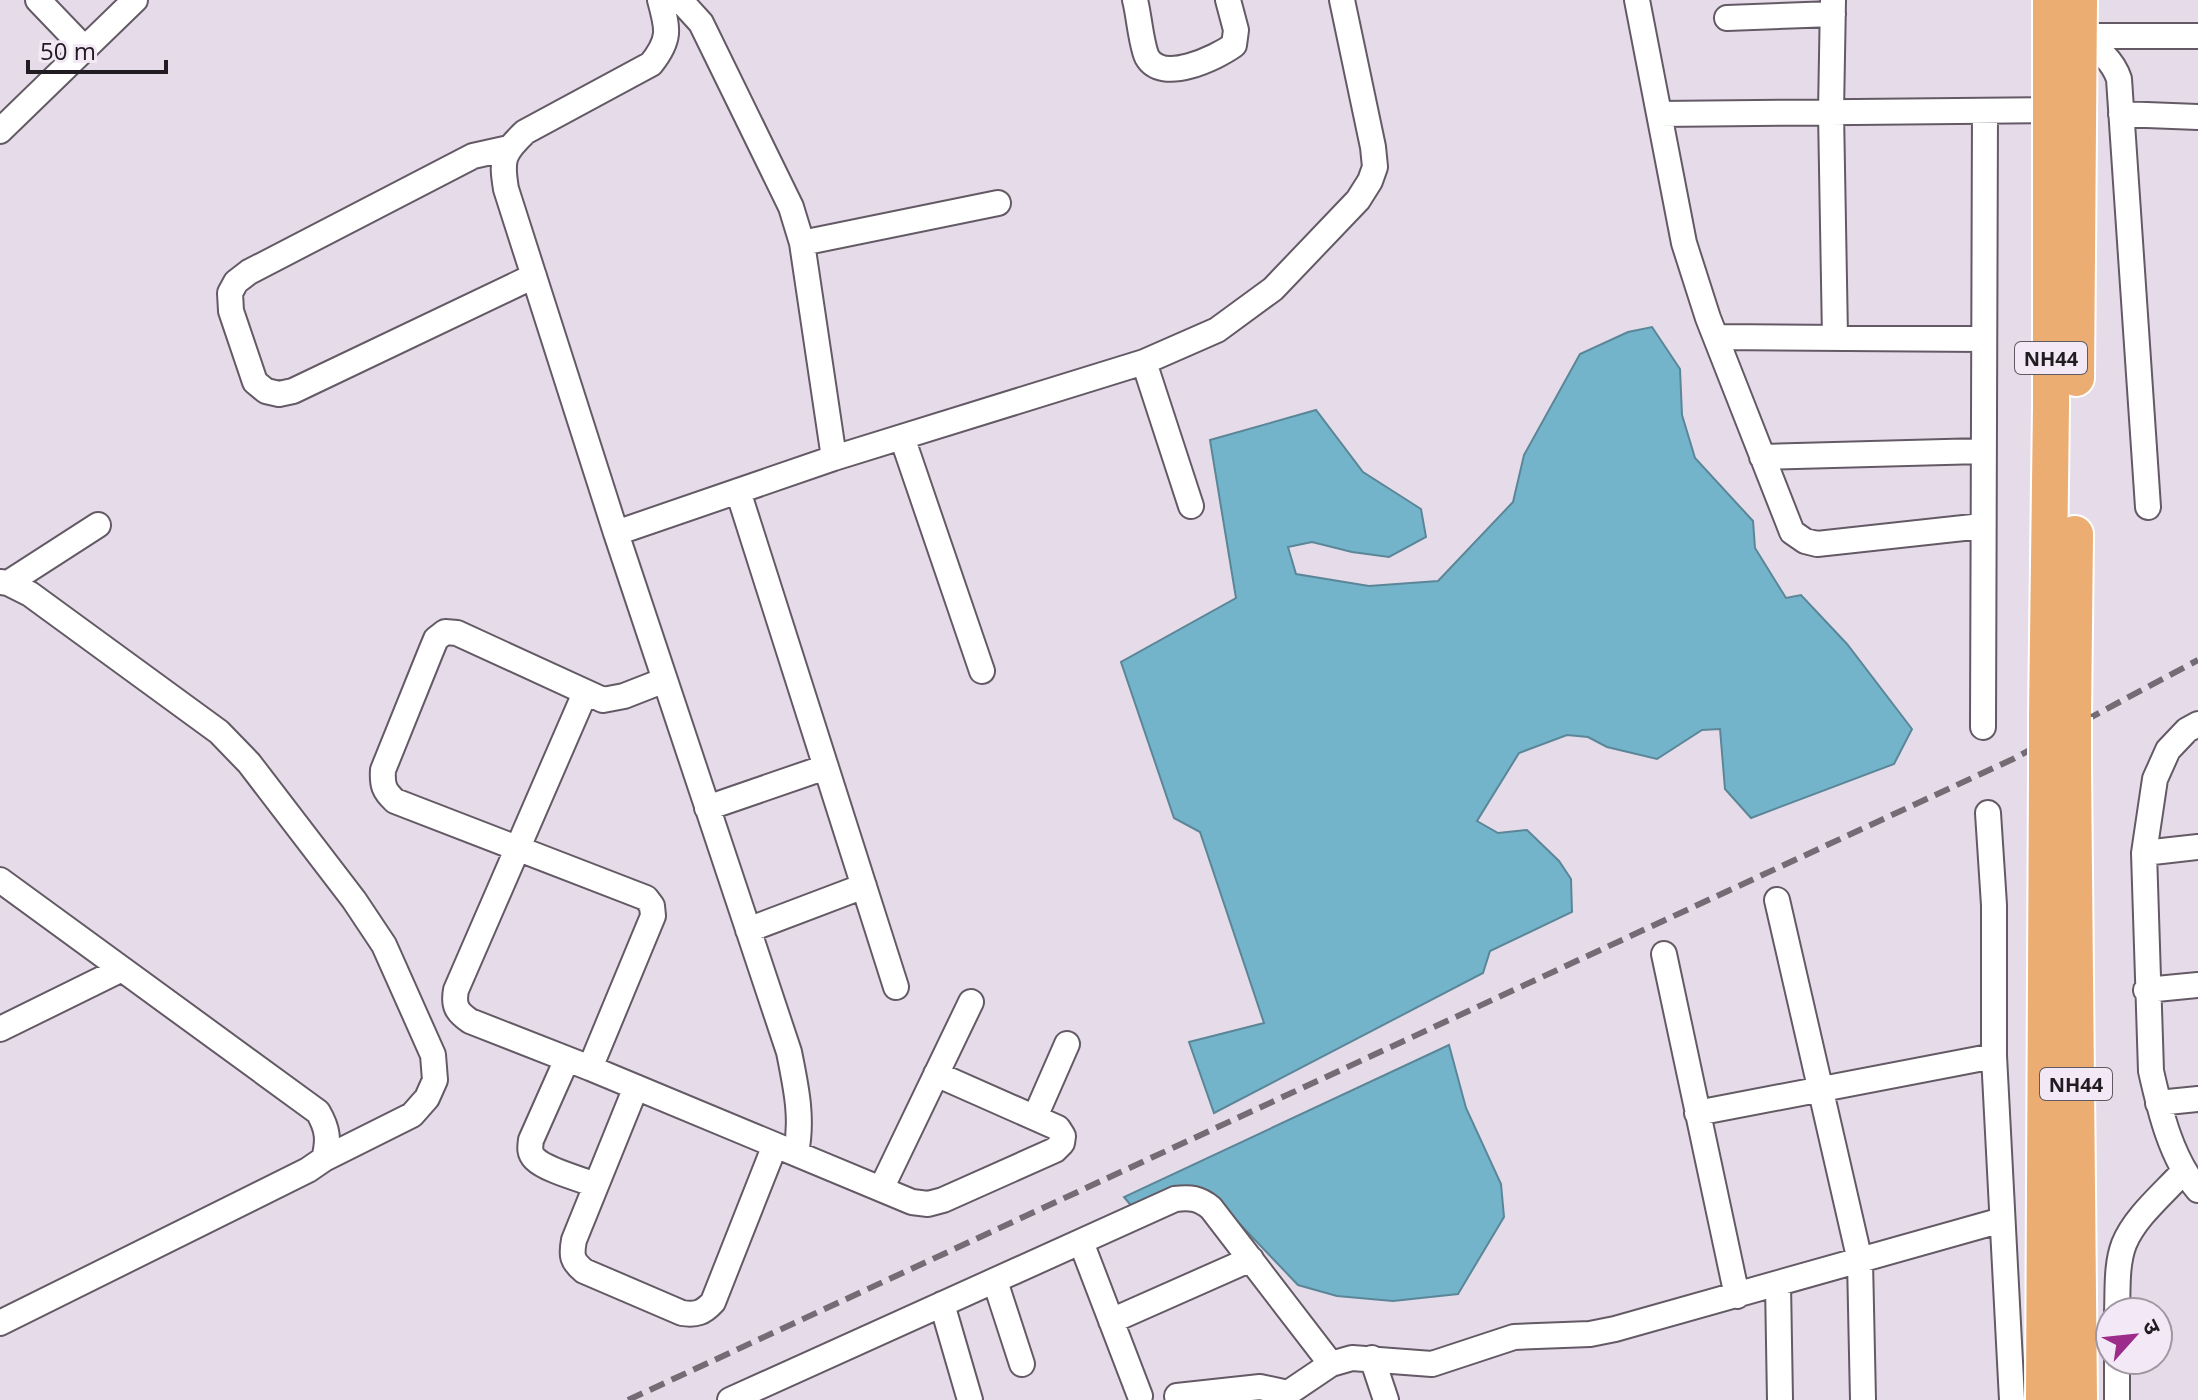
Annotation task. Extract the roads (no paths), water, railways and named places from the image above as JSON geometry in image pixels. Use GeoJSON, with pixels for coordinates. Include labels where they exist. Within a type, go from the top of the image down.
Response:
{"type":"FeatureCollection","features":[{"type":"Feature","properties":{"kind":"highway","name":"NH44"},"geometry":{"type":"LineString","coordinates":[[2051,0],[2051,407],[2060,717]]}},
{"type":"Feature","properties":{"kind":"highway","name":"NH44"},"geometry":{"type":"LineString","coordinates":[[2044,1400],[2079,0]]}},
{"type":"Feature","properties":{"kind":"highway","name":"NH44"},"geometry":{"type":"LineString","coordinates":[[2060,770],[2079,1400]]}},
{"type":"Feature","properties":{"kind":"street"},"geometry":{"type":"LineString","coordinates":[[38,0],[85,49]]}},
{"type":"Feature","properties":{"kind":"street"},"geometry":{"type":"LineString","coordinates":[[0,131],[135,0]]}},
{"type":"Feature","properties":{"kind":"street"},"geometry":{"type":"LineString","coordinates":[[636,1087],[574,1240],[571,1253],[573,1262],[584,1271],[682,1313],[694,1315],[713,1302],[786,1149],[800,1133],[795,1083],[789,1052],[616,533],[506,189],[502,163],[509,148],[525,132],[651,64],[664,47],[666,23],[660,0]]}},
{"type":"Feature","properties":{"kind":"street"},"geometry":{"type":"LineString","coordinates":[[680,0],[701,23],[791,207],[802,243],[834,458]]}},
{"type":"Feature","properties":{"kind":"street"},"geometry":{"type":"LineString","coordinates":[[1135,0],[1148,57],[1158,67],[1173,70],[1219,56],[1234,45],[1236,30],[1228,0]]}},
{"type":"Feature","properties":{"kind":"street"},"geometry":{"type":"LineString","coordinates":[[616,533],[834,458],[1144,362],[1217,330],[1273,289],[1358,200],[1375,167],[1342,0]]}},
{"type":"Feature","properties":{"kind":"street"},"geometry":{"type":"LineString","coordinates":[[1637,0],[1684,243],[1716,337],[1792,532],[1805,541],[1817,544],[1982,526]]}},
{"type":"Feature","properties":{"kind":"street"},"geometry":{"type":"LineString","coordinates":[[1727,18],[1833,7],[1831,112],[1835,337]]}},
{"type":"Feature","properties":{"kind":"street"},"geometry":{"type":"LineString","coordinates":[[2079,36],[2198,36]]}},
{"type":"Feature","properties":{"kind":"street"},"geometry":{"type":"LineString","coordinates":[[2079,36],[2104,54],[2114,66],[2119,79],[2148,507]]}},
{"type":"Feature","properties":{"kind":"street"},"geometry":{"type":"LineString","coordinates":[[1659,114],[2051,110]]}},
{"type":"Feature","properties":{"kind":"street"},"geometry":{"type":"LineString","coordinates":[[1983,727],[1985,111]]}},
{"type":"Feature","properties":{"kind":"street"},"geometry":{"type":"LineString","coordinates":[[2121,114],[2198,117]]}},
{"type":"Feature","properties":{"kind":"street"},"geometry":{"type":"LineString","coordinates":[[509,148],[473,156],[249,272],[236,282],[230,293],[231,311],[255,382],[266,391],[279,394],[293,391],[534,276]]}},
{"type":"Feature","properties":{"kind":"street"},"geometry":{"type":"LineString","coordinates":[[802,243],[998,203]]}},
{"type":"Feature","properties":{"kind":"street"},"geometry":{"type":"LineString","coordinates":[[1716,337],[1983,339]]}},
{"type":"Feature","properties":{"kind":"street"},"geometry":{"type":"LineString","coordinates":[[1144,362],[1191,506]]}},
{"type":"Feature","properties":{"kind":"street"},"geometry":{"type":"LineString","coordinates":[[902,437],[982,671]]}},
{"type":"Feature","properties":{"kind":"street"},"geometry":{"type":"LineString","coordinates":[[1762,457],[1982,451]]}},
{"type":"Feature","properties":{"kind":"street"},"geometry":{"type":"LineString","coordinates":[[738,491],[896,987]]}},
{"type":"Feature","properties":{"kind":"street"},"geometry":{"type":"LineString","coordinates":[[4,583],[98,525]]}},
{"type":"Feature","properties":{"kind":"street"},"geometry":{"type":"LineString","coordinates":[[0,1323],[412,1115],[427,1098],[435,1080],[433,1055],[384,945],[354,900],[249,763],[219,732],[30,594],[4,583]]}},
{"type":"Feature","properties":{"kind":"street"},"geometry":{"type":"LineString","coordinates":[[590,1068],[653,916],[652,906],[646,898],[395,801],[386,793],[382,783],[383,770],[436,639],[445,632],[457,633],[603,700],[612,700],[665,680]]}},
{"type":"Feature","properties":{"kind":"street"},"geometry":{"type":"LineString","coordinates":[[585,693],[456,990],[453,1002],[459,1013],[470,1021],[912,1202],[928,1204],[943,1200],[1055,1150],[1062,1143],[1063,1136],[1058,1128],[936,1074]]}},
{"type":"Feature","properties":{"kind":"street"},"geometry":{"type":"LineString","coordinates":[[2117,1296],[2123,1246],[2134,1227],[2190,1181],[2158,1103],[2151,1071],[2144,853],[2155,779],[2168,750],[2187,730],[2198,724]]}},
{"type":"Feature","properties":{"kind":"street"},"geometry":{"type":"LineString","coordinates":[[707,808],[826,767]]}},
{"type":"Feature","properties":{"kind":"street"},"geometry":{"type":"LineString","coordinates":[[1988,813],[1994,905],[1994,1056],[2012,1400]]}},
{"type":"Feature","properties":{"kind":"street"},"geometry":{"type":"LineString","coordinates":[[2144,853],[2198,847]]}},
{"type":"Feature","properties":{"kind":"street"},"geometry":{"type":"LineString","coordinates":[[0,880],[318,1112],[327,1127],[328,1144],[324,1159]]}},
{"type":"Feature","properties":{"kind":"street"},"geometry":{"type":"LineString","coordinates":[[748,930],[864,886]]}},
{"type":"Feature","properties":{"kind":"street"},"geometry":{"type":"LineString","coordinates":[[1777,900],[1860,1261],[1863,1400]]}},
{"type":"Feature","properties":{"kind":"street"},"geometry":{"type":"LineString","coordinates":[[1664,954],[1737,1296]]}},
{"type":"Feature","properties":{"kind":"street"},"geometry":{"type":"LineString","coordinates":[[0,1029],[122,969]]}},
{"type":"Feature","properties":{"kind":"street"},"geometry":{"type":"LineString","coordinates":[[2146,990],[2198,985]]}},
{"type":"Feature","properties":{"kind":"street"},"geometry":{"type":"LineString","coordinates":[[881,1189],[971,1002]]}},
{"type":"Feature","properties":{"kind":"street"},"geometry":{"type":"LineString","coordinates":[[1035,1117],[1067,1044]]}},
{"type":"Feature","properties":{"kind":"street"},"geometry":{"type":"LineString","coordinates":[[1697,1113],[1994,1056]]}},
{"type":"Feature","properties":{"kind":"street"},"geometry":{"type":"LineString","coordinates":[[567,1059],[531,1140],[530,1152],[542,1164],[596,1185]]}},
{"type":"Feature","properties":{"kind":"street"},"geometry":{"type":"LineString","coordinates":[[2158,1103],[2198,1099]]}},
{"type":"Feature","properties":{"kind":"street"},"geometry":{"type":"LineString","coordinates":[[730,1400],[1175,1199],[1189,1197],[1211,1208],[1331,1364]]}},
{"type":"Feature","properties":{"kind":"street"},"geometry":{"type":"LineString","coordinates":[[1177,1396],[1260,1387],[1285,1396],[1331,1364],[1352,1358],[1432,1364],[1514,1337],[1590,1334],[1737,1296],[2002,1220]]}},
{"type":"Feature","properties":{"kind":"street"},"geometry":{"type":"LineString","coordinates":[[1081,1242],[1140,1396]]}},
{"type":"Feature","properties":{"kind":"street"},"geometry":{"type":"LineString","coordinates":[[1111,1321],[1251,1259]]}},
{"type":"Feature","properties":{"kind":"street"},"geometry":{"type":"LineString","coordinates":[[995,1281],[1022,1364]]}},
{"type":"Feature","properties":{"kind":"street"},"geometry":{"type":"LineString","coordinates":[[1778,1284],[1780,1400]]}},
{"type":"Feature","properties":{"kind":"street"},"geometry":{"type":"LineString","coordinates":[[942,1304],[970,1400]]}},
{"type":"Feature","properties":{"kind":"street"},"geometry":{"type":"LineString","coordinates":[[1372,1358],[1386,1400]]}},
{"type":"Feature","properties":{"kind":"street"},"geometry":{"type":"LineString","coordinates":[[2117,1376],[2117,1400]]}},
{"type":"Feature","properties":{"kind":"water"},"geometry":{"type":"Polygon","coordinates":[[[1652,327],[1680,369],[1682,415],[1695,458],[1753,521],[1755,548],[1786,598],[1801,595],[1847,644],[1912,729],[1894,764],[1751,818],[1725,789],[1720,729],[1702,730],[1657,759],[1607,747],[1588,737],[1567,735],[1519,753],[1477,821],[1498,833],[1527,830],[1559,861],[1571,879],[1572,912],[1490,951],[1483,973],[1214,1113],[1189,1042],[1264,1023],[1200,832],[1174,818],[1121,662],[1236,598],[1210,440],[1316,410],[1363,472],[1421,509],[1426,537],[1389,557],[1312,542],[1288,547],[1296,574],[1369,586],[1438,581],[1513,502],[1524,455],[1580,354],[1628,332],[1652,327]]]}},
{"type":"Feature","properties":{"kind":"water"},"geometry":{"type":"Polygon","coordinates":[[[1449,1045],[1466,1108],[1501,1184],[1504,1217],[1458,1294],[1393,1301],[1337,1296],[1298,1285],[1210,1193],[1143,1220],[1124,1197],[1449,1045]]]}},
{"type":"Feature","properties":{"kind":"railway"},"geometry":{"type":"LineString","coordinates":[[628,1400],[2013,759],[2198,660]]}}]}
